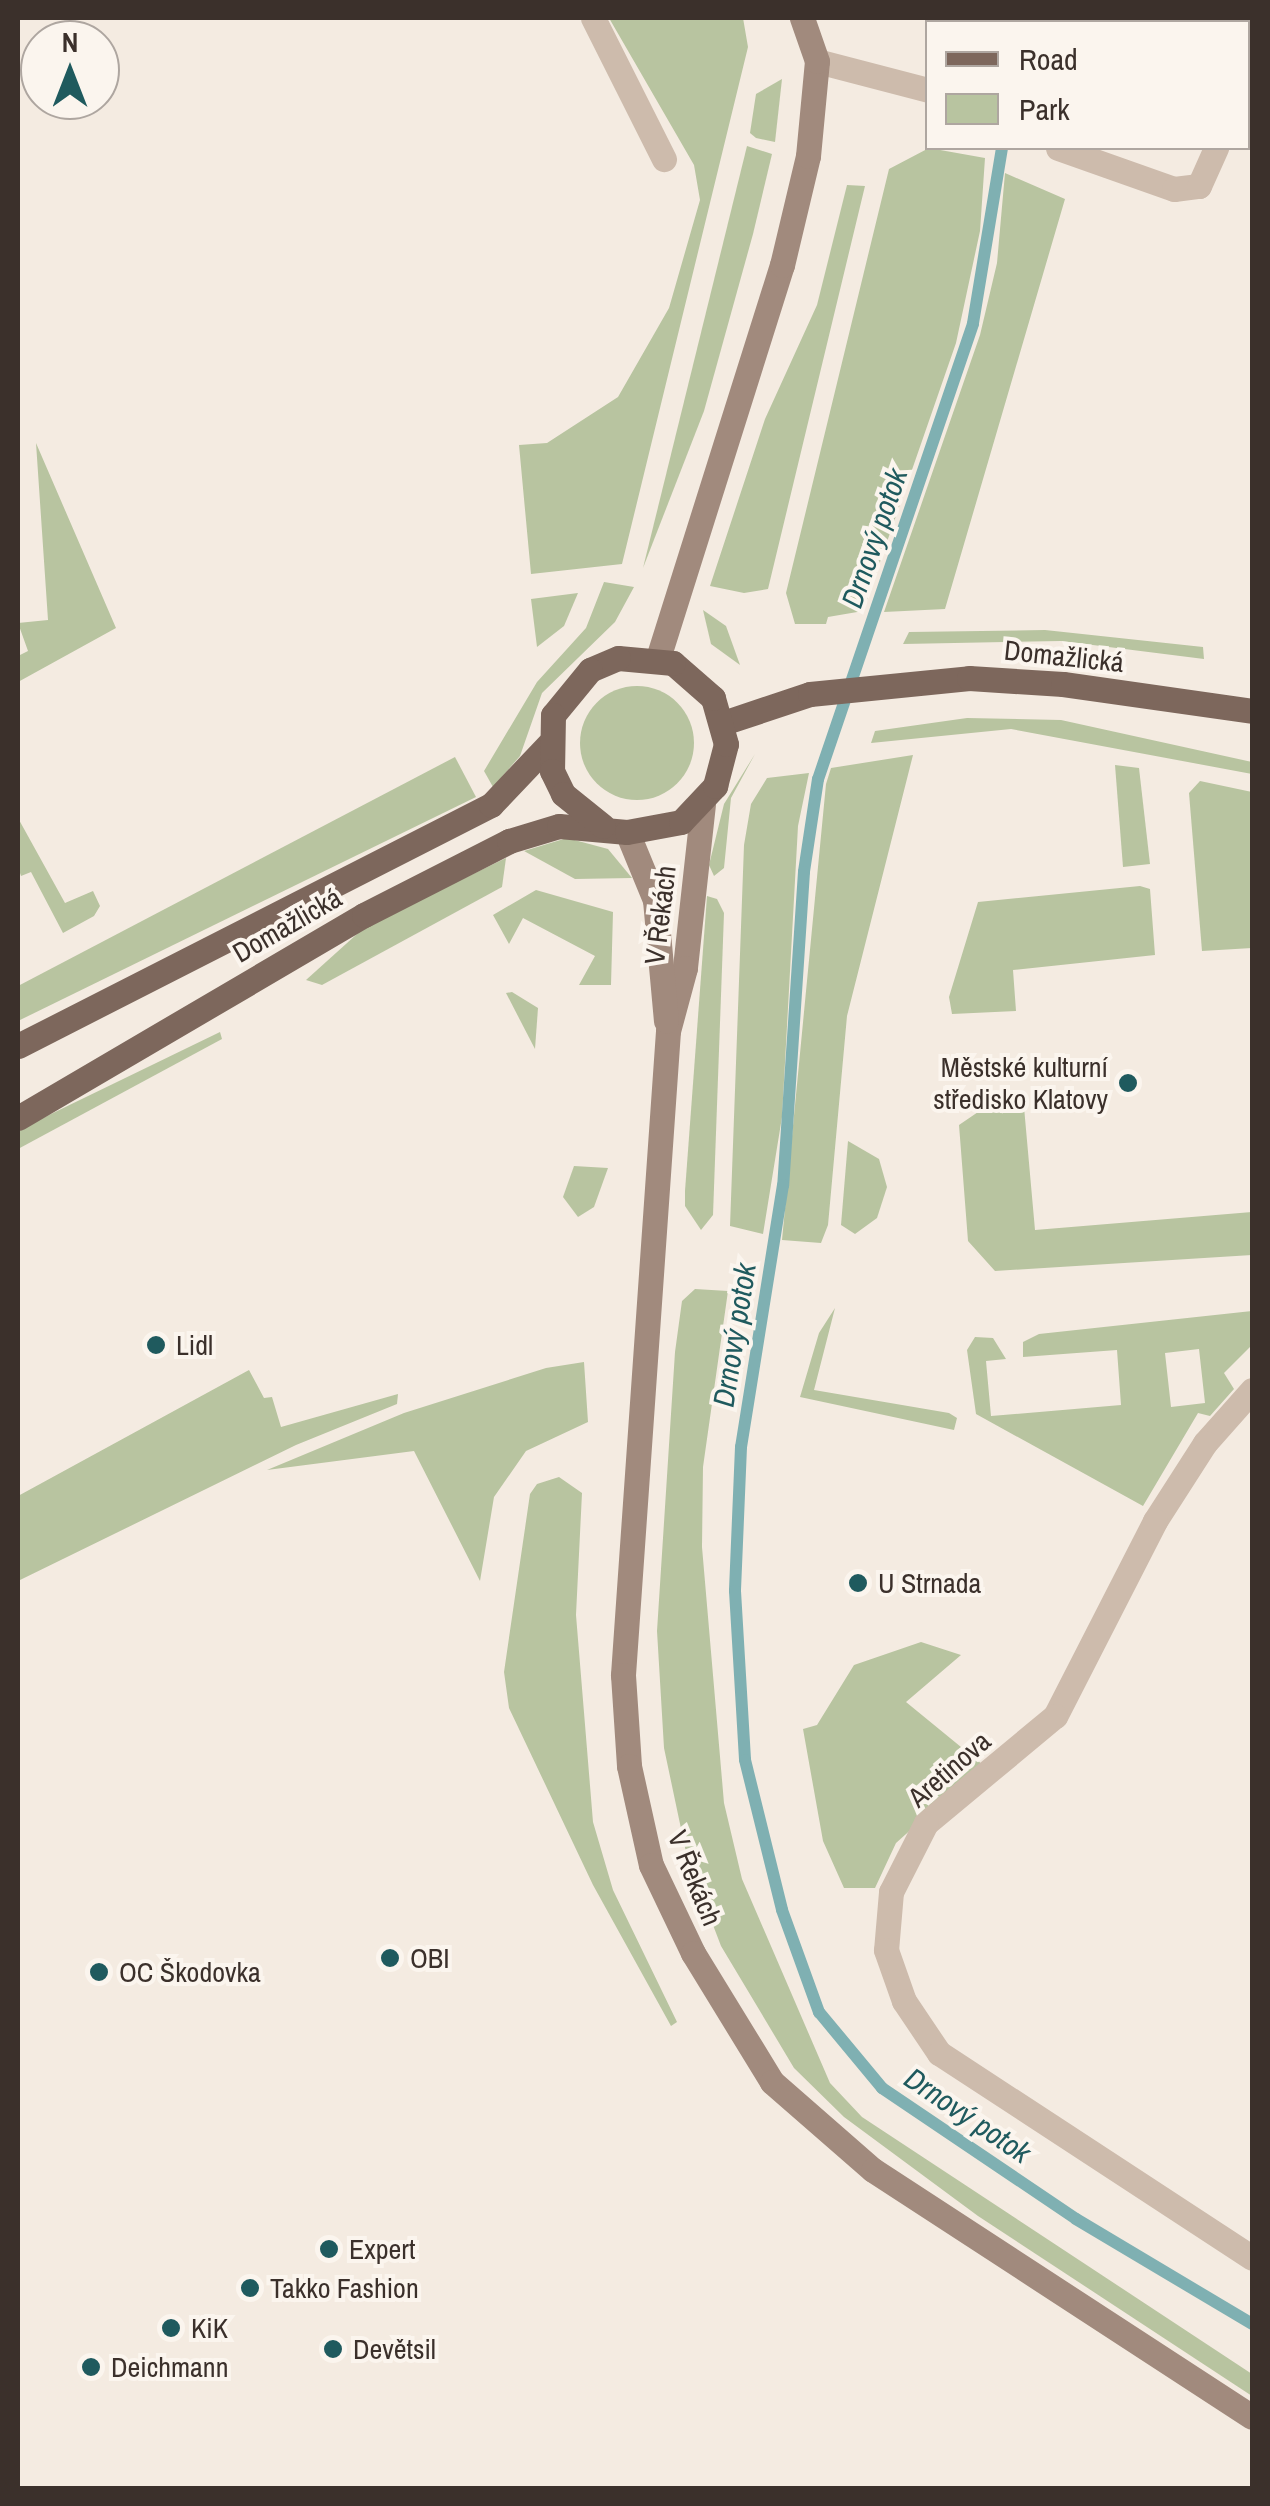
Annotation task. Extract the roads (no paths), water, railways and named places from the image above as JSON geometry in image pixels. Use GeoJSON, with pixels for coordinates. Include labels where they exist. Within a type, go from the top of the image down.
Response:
{"type":"FeatureCollection","features":[{"type":"Feature","properties":{"kind":"main road","name":"Domažlická"},"geometry":{"type":"LineString","coordinates":[[18,1046],[490,805],[548,745],[553,715],[590,670],[618,658],[658,658]]}},
{"type":"Feature","properties":{"kind":"main road"},"geometry":{"type":"LineString","coordinates":[[658,658],[696,678],[723,723],[723,766],[703,804]]}},
{"type":"Feature","properties":{"kind":"main road","name":"Domažlická"},"geometry":{"type":"LineString","coordinates":[[723,723],[810,694],[886,686],[1024,680],[1252,711]]}},
{"type":"Feature","properties":{"kind":"main road"},"geometry":{"type":"LineString","coordinates":[[548,745],[563,794],[615,830]]}},
{"type":"Feature","properties":{"kind":"main road","name":"Domažlická"},"geometry":{"type":"LineString","coordinates":[[18,1118],[364,914],[510,841],[559,826],[615,830],[681,822],[703,804]]}},
{"type":"Feature","properties":{"kind":"street"},"geometry":{"type":"LineString","coordinates":[[593,18],[664,159]]}},
{"type":"Feature","properties":{"kind":"street"},"geometry":{"type":"LineString","coordinates":[[658,658],[782,265],[808,156],[817,61],[802,18]]}},
{"type":"Feature","properties":{"kind":"street"},"geometry":{"type":"LineString","coordinates":[[817,61],[925,89]]}},
{"type":"Feature","properties":{"kind":"street"},"geometry":{"type":"LineString","coordinates":[[1063,150],[1174,189],[1199,186],[1215,150]]}},
{"type":"Feature","properties":{"kind":"street","name":"V Řekách"},"geometry":{"type":"LineString","coordinates":[[668,1031],[685,968],[703,804]]}},
{"type":"Feature","properties":{"kind":"street","name":"V Řekách"},"geometry":{"type":"LineString","coordinates":[[615,830],[656,900],[668,1031],[623,1675],[629,1766],[650,1866],[693,1953],[772,2082],[872,2170],[1252,2416]]}},
{"type":"Feature","properties":{"kind":"street","name":"Aretinova"},"geometry":{"type":"LineString","coordinates":[[1252,1390],[1205,1442],[1155,1521],[1056,1716],[926,1823],[892,1892],[886,1950],[904,2001],[939,2053],[1252,2258]]}},
{"type":"Feature","properties":{"kind":"waterway","name":"Drnový potok"},"geometry":{"type":"LineString","coordinates":[[1002,150],[973,324],[818,779],[804,872],[783,1185],[741,1447],[735,1591],[745,1760],[782,1910],[819,2012],[882,2088],[1076,2219],[1252,2324]]}},
{"type":"Feature","properties":{"kind":"place","name":"Městské kulturní středisko Klatovy"},"geometry":{"type":"Point","coordinates":[1128,1083]}},
{"type":"Feature","properties":{"kind":"place","name":"Lidl"},"geometry":{"type":"Point","coordinates":[156,1345]}},
{"type":"Feature","properties":{"kind":"place","name":"U Strnada"},"geometry":{"type":"Point","coordinates":[858,1583]}},
{"type":"Feature","properties":{"kind":"place","name":"OBI"},"geometry":{"type":"Point","coordinates":[390,1958]}},
{"type":"Feature","properties":{"kind":"place","name":"OC Škodovka"},"geometry":{"type":"Point","coordinates":[99,1972]}},
{"type":"Feature","properties":{"kind":"place","name":"Expert"},"geometry":{"type":"Point","coordinates":[329,2249]}},
{"type":"Feature","properties":{"kind":"place","name":"Takko Fashion"},"geometry":{"type":"Point","coordinates":[250,2288]}},
{"type":"Feature","properties":{"kind":"place","name":"KiK"},"geometry":{"type":"Point","coordinates":[171,2328]}},
{"type":"Feature","properties":{"kind":"place","name":"Devětsil"},"geometry":{"type":"Point","coordinates":[333,2349]}},
{"type":"Feature","properties":{"kind":"place","name":"Deichmann"},"geometry":{"type":"Point","coordinates":[91,2367]}}]}
